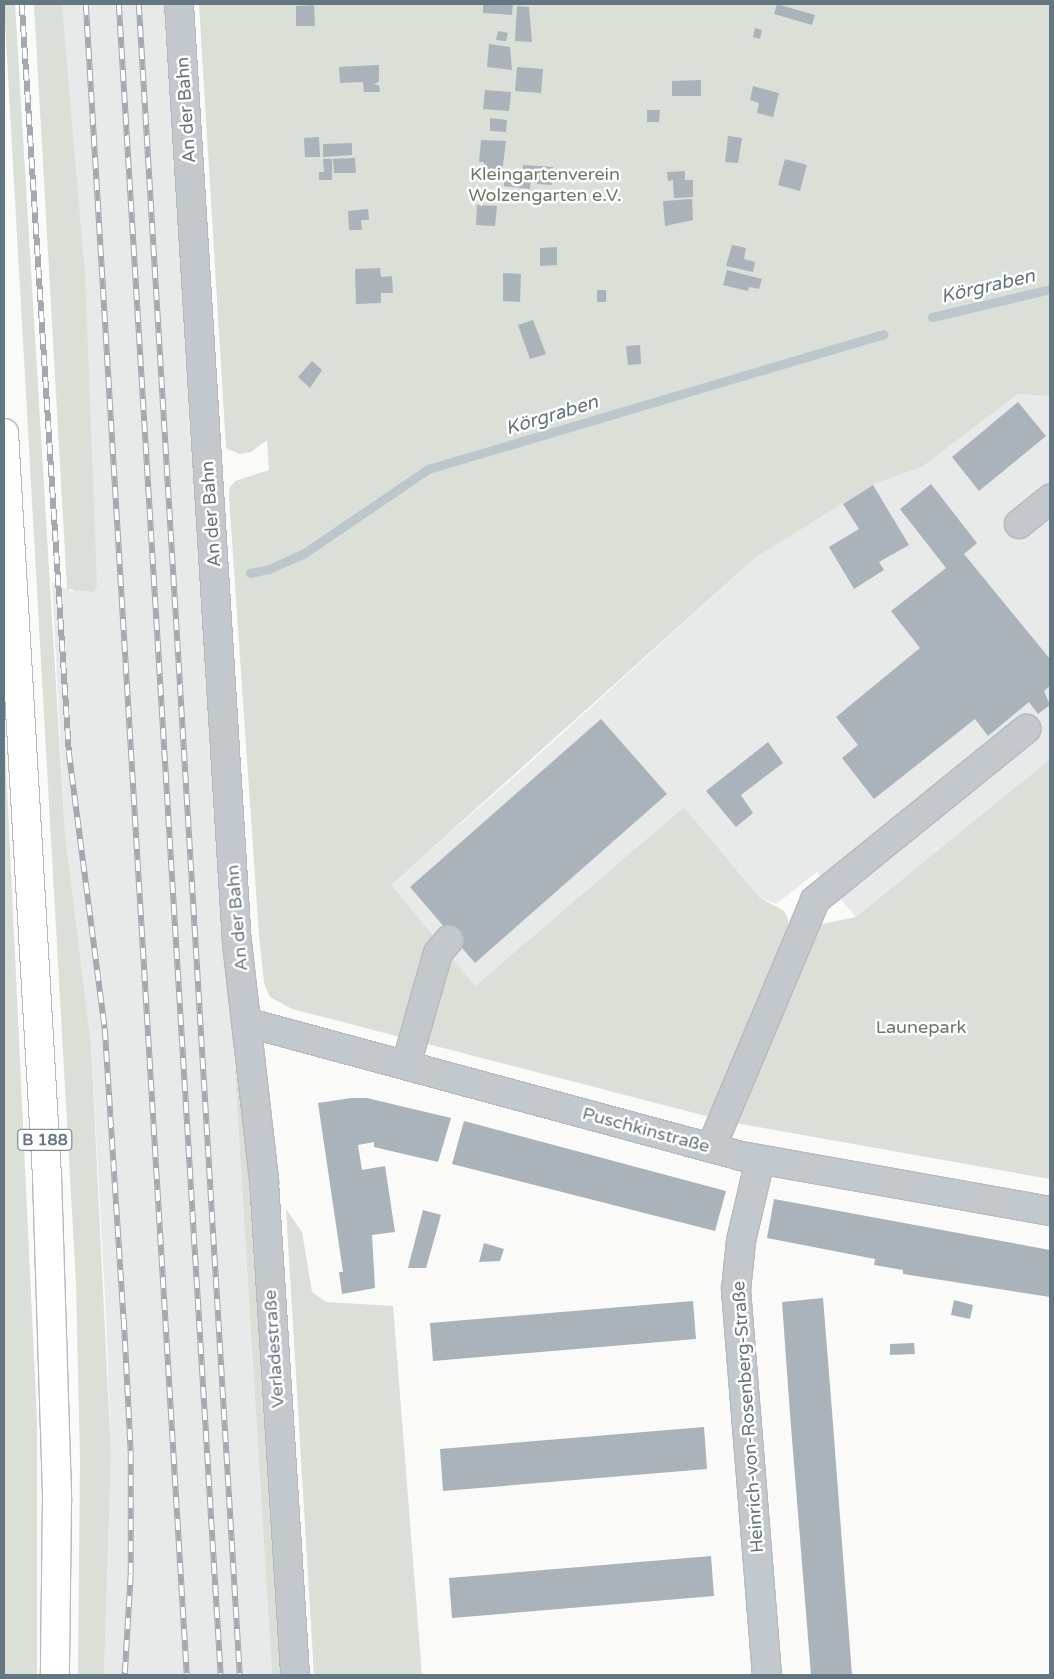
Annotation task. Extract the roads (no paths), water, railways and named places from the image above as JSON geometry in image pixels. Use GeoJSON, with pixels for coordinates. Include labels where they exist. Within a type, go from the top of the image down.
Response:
{"type":"FeatureCollection","features":[{"type":"Feature","properties":{"kind":"main road","name":"B 188"},"geometry":{"type":"LineString","coordinates":[[4,433],[47,1176],[56,1482],[55,1675]]}},
{"type":"Feature","properties":{"kind":"street","name":"An der Bahn"},"geometry":{"type":"LineString","coordinates":[[180,4],[237,943],[249,1023]]}},
{"type":"Feature","properties":{"kind":"street"},"geometry":{"type":"LineString","coordinates":[[1019,524],[1050,499]]}},
{"type":"Feature","properties":{"kind":"street"},"geometry":{"type":"LineString","coordinates":[[711,1148],[815,900],[1026,729]]}},
{"type":"Feature","properties":{"kind":"street"},"geometry":{"type":"LineString","coordinates":[[406,1065],[438,953],[449,940]]}},
{"type":"Feature","properties":{"kind":"street","name":"Puschkinstraße"},"geometry":{"type":"LineString","coordinates":[[249,1023],[760,1160],[1050,1211]]}},
{"type":"Feature","properties":{"kind":"street","name":"Verladestraße"},"geometry":{"type":"LineString","coordinates":[[249,1023],[264,1181],[295,1675]]}},
{"type":"Feature","properties":{"kind":"street","name":"Heinrich-von-Rosenberg-Straße"},"geometry":{"type":"LineString","coordinates":[[760,1160],[741,1241],[736,1290],[767,1675]]}},
{"type":"Feature","properties":{"kind":"waterway","name":"Körgraben"},"geometry":{"type":"LineString","coordinates":[[932,317],[1050,289]]}},
{"type":"Feature","properties":{"kind":"waterway","name":"Körgraben"},"geometry":{"type":"LineString","coordinates":[[250,573],[269,569],[303,554],[428,469],[883,334]]}},
{"type":"Feature","properties":{"kind":"railway"},"geometry":{"type":"LineString","coordinates":[[22,4],[69,752],[105,1029],[124,1319],[131,1453],[131,1574],[125,1675]]}},
{"type":"Feature","properties":{"kind":"railway"},"geometry":{"type":"LineString","coordinates":[[86,4],[187,1675]]}},
{"type":"Feature","properties":{"kind":"railway"},"geometry":{"type":"LineString","coordinates":[[119,4],[221,1675]]}},
{"type":"Feature","properties":{"kind":"railway"},"geometry":{"type":"LineString","coordinates":[[139,4],[240,1675]]}},
{"type":"Feature","properties":{"kind":"park label","name":"Kleingartenverein Wolzengarten e.V."},"geometry":{"type":"Point","coordinates":[545,185]}},
{"type":"Feature","properties":{"kind":"park label","name":"Launepark"},"geometry":{"type":"Point","coordinates":[921,1027]}}]}
